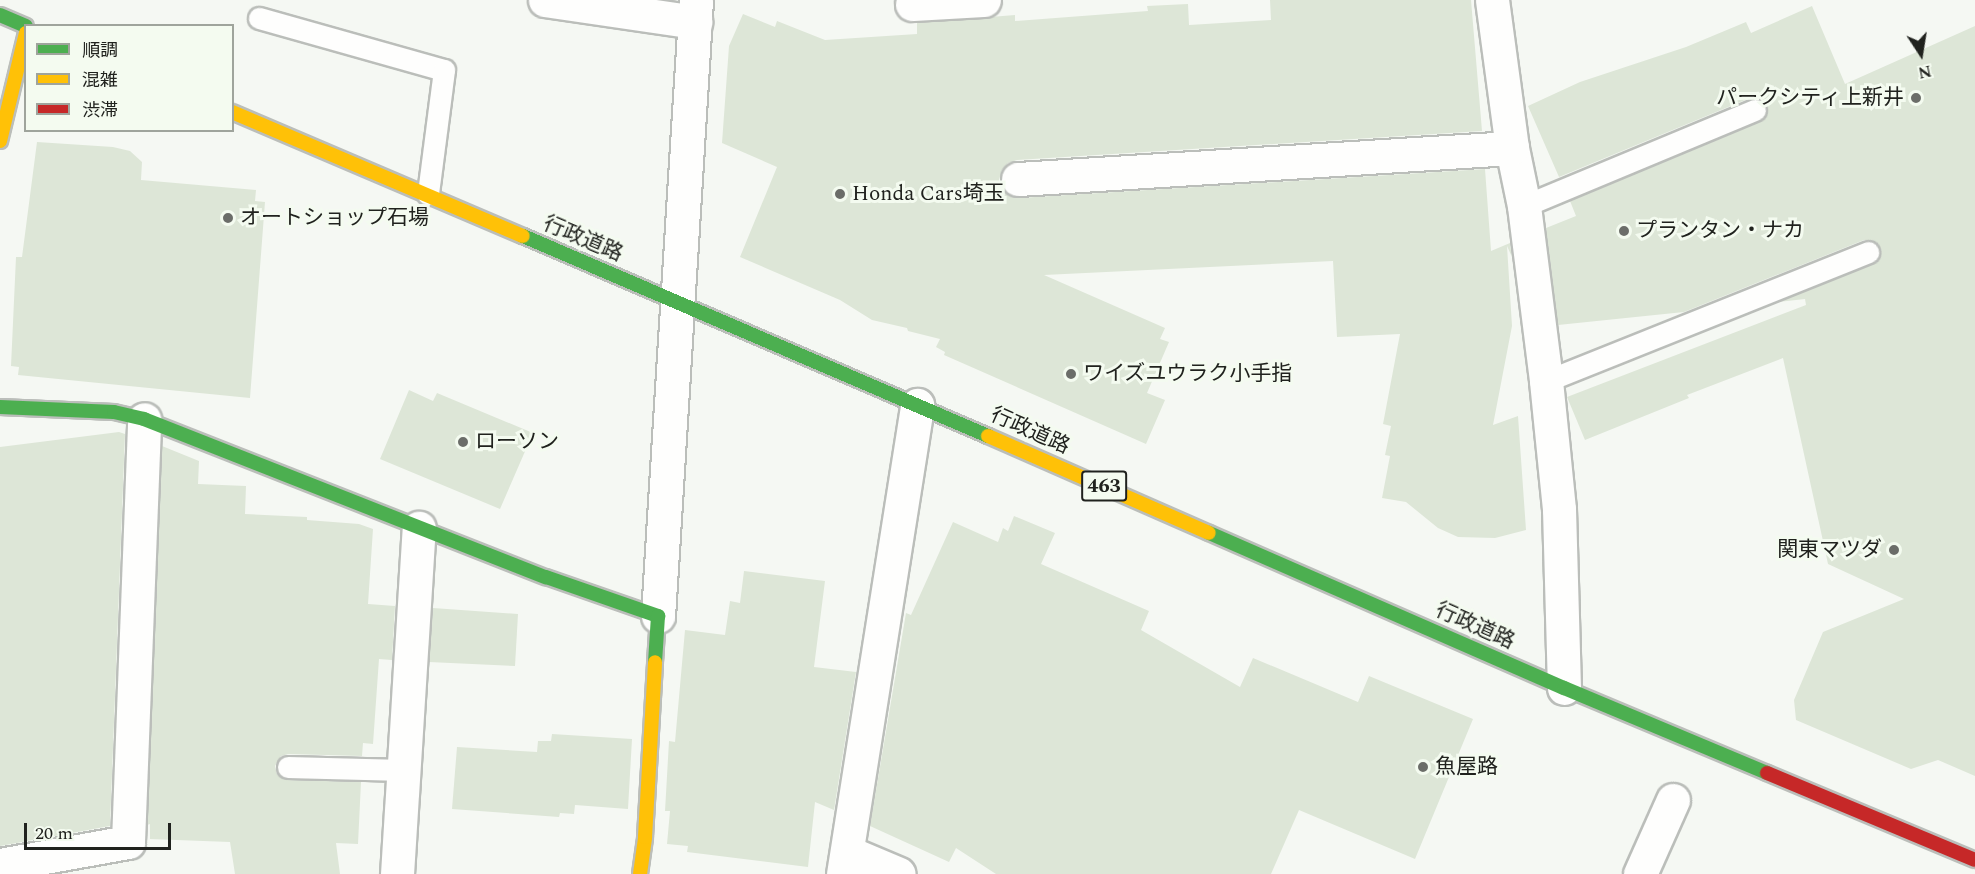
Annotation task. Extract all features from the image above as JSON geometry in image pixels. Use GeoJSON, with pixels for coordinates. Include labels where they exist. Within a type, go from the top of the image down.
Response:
{"type":"FeatureCollection","features":[{"type":"Feature","properties":{"kind":"main road"},"geometry":{"type":"LineString","coordinates":[[0,15],[24,25]]}},
{"type":"Feature","properties":{"kind":"main road"},"geometry":{"type":"LineString","coordinates":[[0,141],[24,41]]}},
{"type":"Feature","properties":{"kind":"main road","name":"行政道路"},"geometry":{"type":"LineString","coordinates":[[234,113],[917,405],[1564,688],[1975,860]]}},
{"type":"Feature","properties":{"kind":"main road"},"geometry":{"type":"LineString","coordinates":[[0,407],[114,412],[144,419],[419,528],[658,616],[645,837],[640,874]]}},
{"type":"Feature","properties":{"kind":"street"},"geometry":{"type":"LineString","coordinates":[[545,0],[696,11],[678,302],[671,372],[658,616]]}},
{"type":"Feature","properties":{"kind":"street"},"geometry":{"type":"LineString","coordinates":[[912,4],[984,0]]}},
{"type":"Feature","properties":{"kind":"street"},"geometry":{"type":"LineString","coordinates":[[1492,0],[1512,148],[1524,206],[1546,381],[1559,509],[1564,688]]}},
{"type":"Feature","properties":{"kind":"street"},"geometry":{"type":"LineString","coordinates":[[1018,179],[1512,148]]}},
{"type":"Feature","properties":{"kind":"street"},"geometry":{"type":"LineString","coordinates":[[899,874],[845,863],[917,405]]}},
{"type":"Feature","properties":{"kind":"street"},"geometry":{"type":"LineString","coordinates":[[0,866],[128,842],[144,419]]}},
{"type":"Feature","properties":{"kind":"street"},"geometry":{"type":"LineString","coordinates":[[397,874],[419,528]]}},
{"type":"Feature","properties":{"kind":"street"},"geometry":{"type":"LineString","coordinates":[[1640,874],[1673,800]]}},
{"type":"Feature","properties":{"kind":"lane"},"geometry":{"type":"LineString","coordinates":[[258,18],[444,70],[428,194]]}},
{"type":"Feature","properties":{"kind":"lane"},"geometry":{"type":"LineString","coordinates":[[1524,206],[1755,110]]}},
{"type":"Feature","properties":{"kind":"lane"},"geometry":{"type":"LineString","coordinates":[[1546,381],[1868,252]]}},
{"type":"Feature","properties":{"kind":"lane"},"geometry":{"type":"LineString","coordinates":[[288,767],[403,770]]}},
{"type":"Feature","properties":{"kind":"building"},"geometry":{"type":"Polygon","coordinates":[[[1270,0],[1471,0],[1482,131],[1017,160],[1008,163],[1002,170],[999,180],[1002,189],[1009,195],[1019,198],[1485,169],[1491,251],[1510,243],[1512,257],[1507,246],[1512,326],[1493,425],[1518,416],[1526,530],[1495,538],[1458,537],[1438,528],[1406,502],[1382,498],[1390,456],[1385,455],[1391,426],[1383,424],[1400,334],[1337,337],[1333,261],[1044,275],[1165,328],[1160,339],[1169,342],[1147,393],[1165,400],[1146,444],[944,355],[945,352],[936,347],[940,339],[872,320],[840,300],[740,257],[777,167],[722,143],[729,46],[743,14],[775,27],[777,21],[825,40],[917,34],[917,23],[1015,15],[1015,21],[1148,11],[1147,6],[1188,4],[1189,25],[1271,20],[1270,0]]]}},
{"type":"Feature","properties":{"kind":"building"},"geometry":{"type":"Polygon","coordinates":[[[1812,6],[1845,84],[1975,26],[1975,776],[1938,760],[1911,769],[1796,720],[1794,700],[1823,632],[1904,599],[1828,564],[1783,358],[1687,395],[1689,398],[1585,440],[1567,397],[1806,305],[1805,299],[1777,302],[1878,259],[1880,248],[1876,242],[1864,240],[1684,312],[1558,325],[1546,228],[1576,216],[1570,201],[1760,122],[1765,117],[1767,106],[1762,100],[1750,98],[1559,177],[1528,106],[1580,82],[1686,47],[1746,22],[1751,33],[1812,6]]]}},
{"type":"Feature","properties":{"kind":"building"},"geometry":{"type":"Polygon","coordinates":[[[37,142],[113,147],[130,151],[142,162],[141,180],[256,190],[255,201],[265,202],[250,398],[18,375],[19,367],[11,366],[16,257],[22,257],[37,142]]]}},
{"type":"Feature","properties":{"kind":"building"},"geometry":{"type":"Polygon","coordinates":[[[409,390],[433,401],[437,393],[533,433],[500,509],[380,459],[409,390]]]}},
{"type":"Feature","properties":{"kind":"building"},"geometry":{"type":"Polygon","coordinates":[[[119,432],[125,434],[110,826],[0,846],[0,447],[119,432]]]}},
{"type":"Feature","properties":{"kind":"building"},"geometry":{"type":"Polygon","coordinates":[[[162,446],[199,461],[198,484],[246,486],[245,514],[307,517],[307,520],[359,524],[373,529],[368,604],[395,606],[392,660],[379,659],[373,744],[363,743],[362,756],[288,754],[281,756],[275,766],[277,774],[287,780],[361,782],[358,844],[336,843],[340,874],[235,874],[230,842],[150,839],[150,824],[147,825],[162,446]]]}},
{"type":"Feature","properties":{"kind":"building"},"geometry":{"type":"Polygon","coordinates":[[[1014,516],[1055,533],[1041,564],[1149,611],[1141,630],[1240,687],[1253,658],[1358,702],[1369,676],[1473,719],[1415,859],[1299,810],[1271,874],[996,874],[956,848],[949,862],[870,826],[906,613],[911,615],[953,522],[998,542],[1003,528],[1008,531],[1014,516]]]}},
{"type":"Feature","properties":{"kind":"building"},"geometry":{"type":"Polygon","coordinates":[[[744,571],[825,581],[814,667],[856,672],[834,810],[815,802],[808,867],[687,852],[688,846],[667,844],[670,811],[665,811],[669,741],[675,742],[685,630],[725,635],[730,601],[740,603],[744,571]]]}},
{"type":"Feature","properties":{"kind":"building"},"geometry":{"type":"Polygon","coordinates":[[[433,608],[518,614],[515,666],[429,662],[433,608]]]}},
{"type":"Feature","properties":{"kind":"building"},"geometry":{"type":"Polygon","coordinates":[[[552,734],[632,739],[628,809],[575,805],[574,814],[560,813],[559,817],[452,809],[457,747],[537,752],[538,741],[551,741],[552,734]]]}},
{"type":"Feature","properties":{"kind":"traffic: fast"},"geometry":{"type":"LineString","coordinates":[[0,15],[24,25]]}},
{"type":"Feature","properties":{"kind":"traffic: fast"},"geometry":{"type":"LineString","coordinates":[[523,236],[988,436]]}},
{"type":"Feature","properties":{"kind":"traffic: fast"},"geometry":{"type":"LineString","coordinates":[[0,407],[114,412],[144,419],[546,577],[658,616],[655,662]]}},
{"type":"Feature","properties":{"kind":"traffic: fast"},"geometry":{"type":"LineString","coordinates":[[1209,533],[1564,688],[1767,773]]}},
{"type":"Feature","properties":{"kind":"traffic: slow"},"geometry":{"type":"LineString","coordinates":[[0,141],[24,41]]}},
{"type":"Feature","properties":{"kind":"traffic: slow"},"geometry":{"type":"LineString","coordinates":[[234,113],[523,236]]}},
{"type":"Feature","properties":{"kind":"traffic: slow"},"geometry":{"type":"LineString","coordinates":[[988,436],[1209,533]]}},
{"type":"Feature","properties":{"kind":"traffic: slow"},"geometry":{"type":"LineString","coordinates":[[640,874],[645,837],[655,662]]}},
{"type":"Feature","properties":{"kind":"traffic: jam"},"geometry":{"type":"LineString","coordinates":[[1767,773],[1975,860]]}},
{"type":"Feature","properties":{"kind":"place","name":"パークシティ上新井"},"geometry":{"type":"Point","coordinates":[1916,98]}},
{"type":"Feature","properties":{"kind":"place","name":"Honda Cars埼玉"},"geometry":{"type":"Point","coordinates":[840,194]}},
{"type":"Feature","properties":{"kind":"place","name":"オートショップ石場"},"geometry":{"type":"Point","coordinates":[228,218]}},
{"type":"Feature","properties":{"kind":"place","name":"プランタン・ナカ"},"geometry":{"type":"Point","coordinates":[1624,231]}},
{"type":"Feature","properties":{"kind":"place","name":"ワイズユウラク小手指"},"geometry":{"type":"Point","coordinates":[1071,374]}},
{"type":"Feature","properties":{"kind":"place","name":"ローソン"},"geometry":{"type":"Point","coordinates":[463,442]}},
{"type":"Feature","properties":{"kind":"place","name":"関東マツダ"},"geometry":{"type":"Point","coordinates":[1894,550]}},
{"type":"Feature","properties":{"kind":"place","name":"魚屋路"},"geometry":{"type":"Point","coordinates":[1423,767]}}]}
